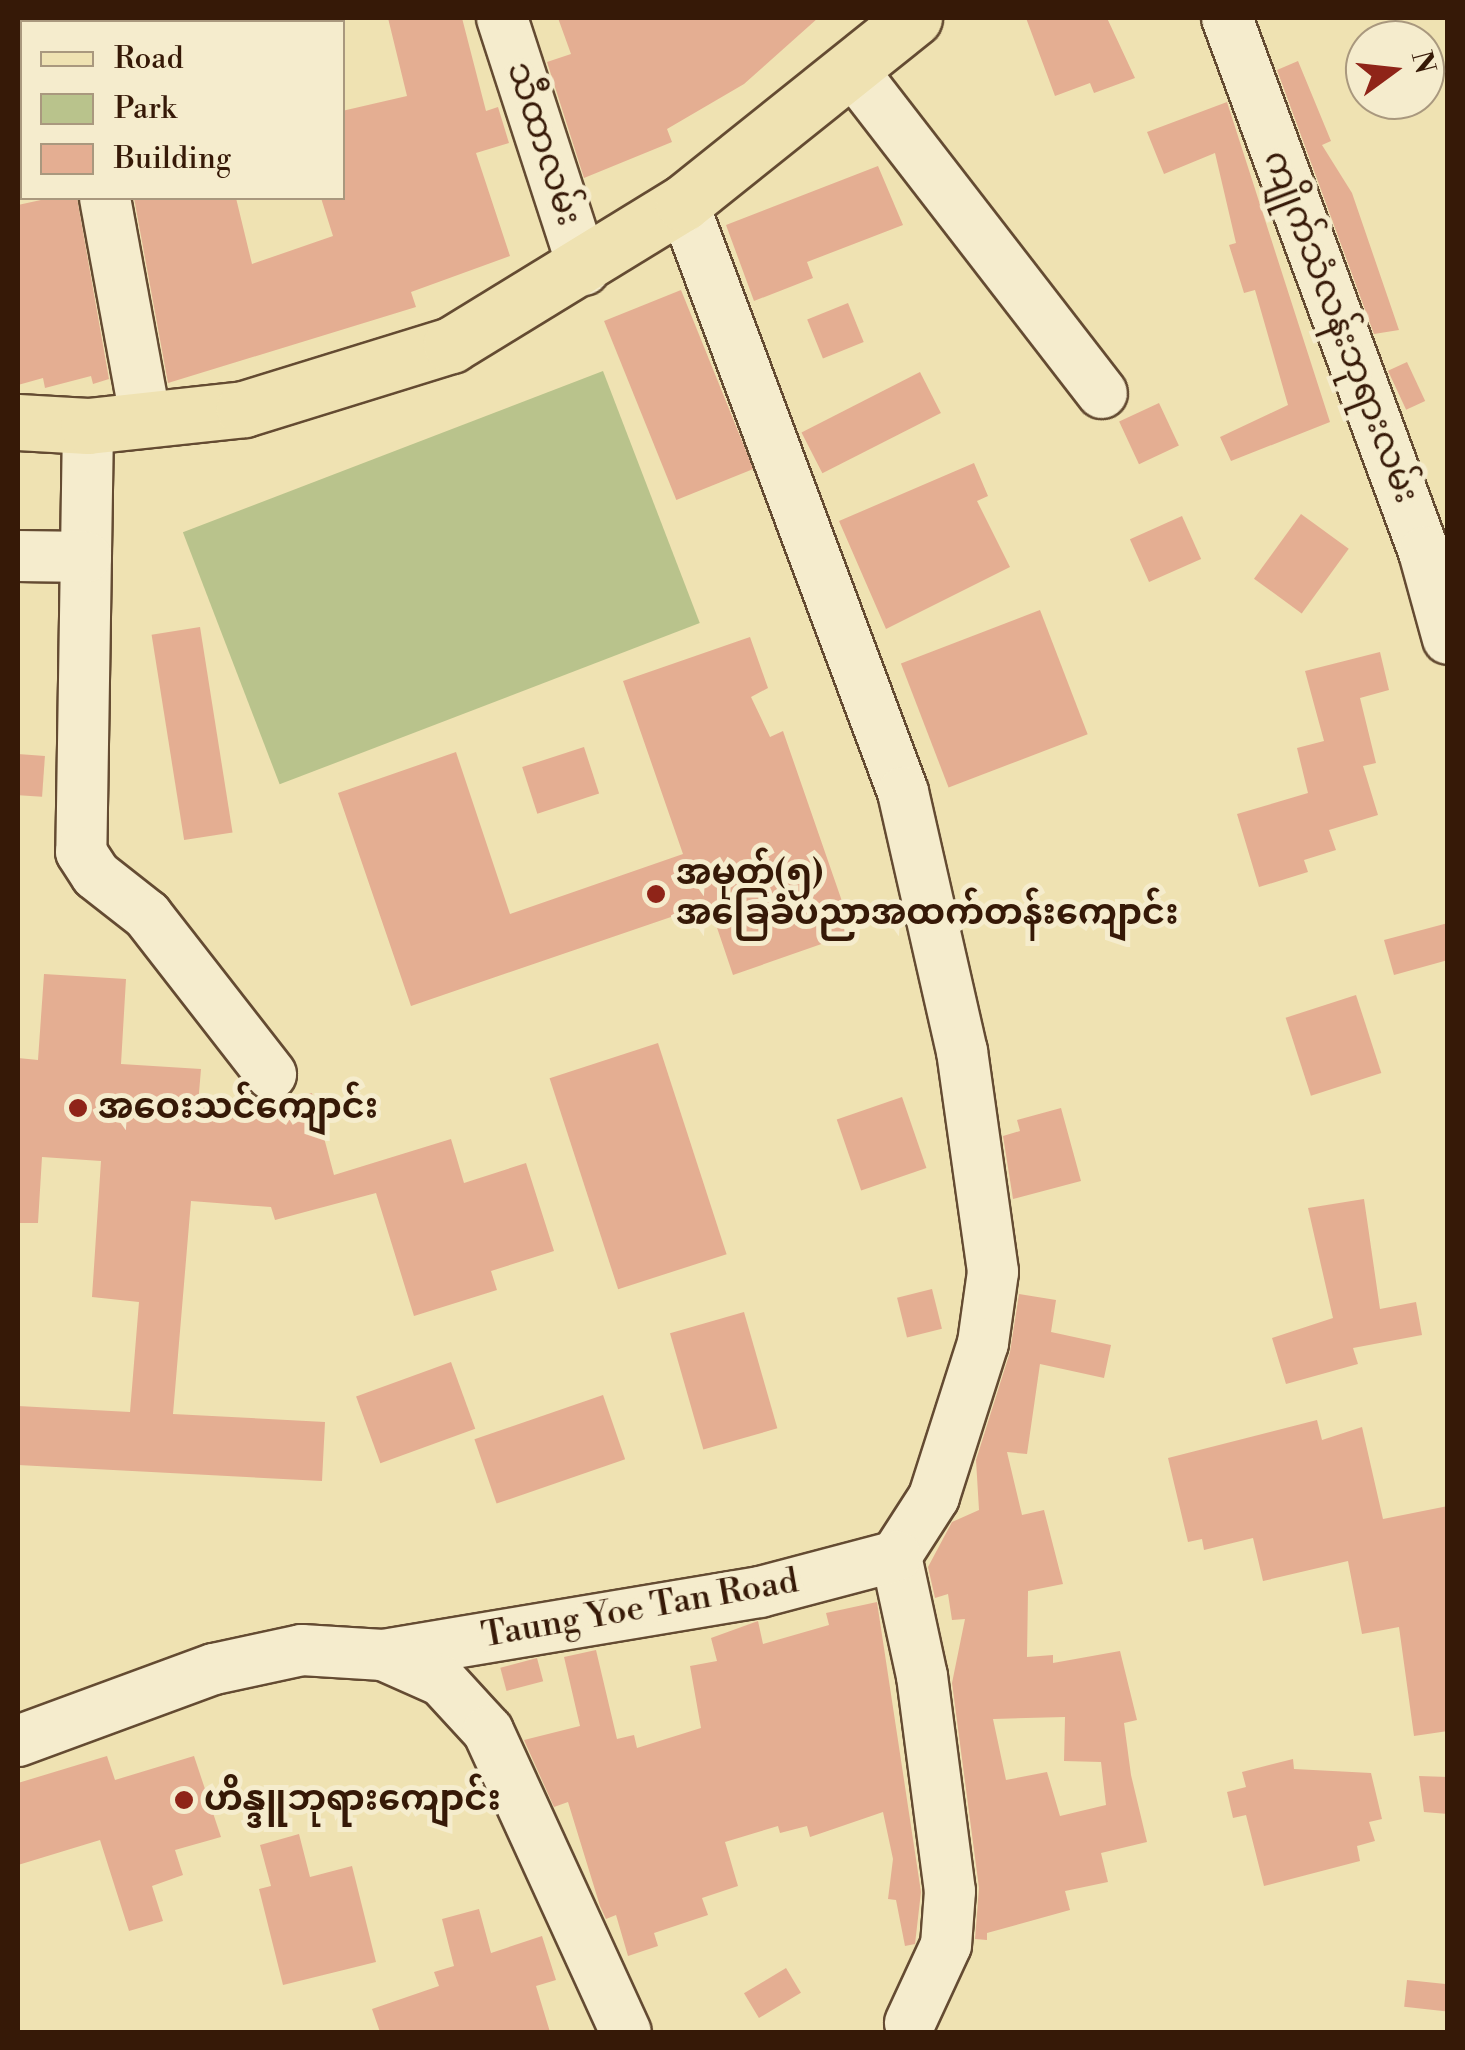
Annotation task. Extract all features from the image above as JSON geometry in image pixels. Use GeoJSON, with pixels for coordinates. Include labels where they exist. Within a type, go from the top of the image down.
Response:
{"type":"FeatureCollection","features":[{"type":"Feature","properties":{"kind":"main road"},"geometry":{"type":"LineString","coordinates":[[18,422],[88,426],[244,409],[355,381],[451,345],[584,270],[683,202],[853,71],[914,18]]}},
{"type":"Feature","properties":{"kind":"street","name":"သီထာလမ်း"},"geometry":{"type":"LineString","coordinates":[[502,18],[584,270]]}},
{"type":"Feature","properties":{"kind":"street","name":"ကျိုက်သံလန်းဘုရားလမ်း"},"geometry":{"type":"LineString","coordinates":[[1227,18],[1424,552],[1448,639]]}},
{"type":"Feature","properties":{"kind":"street"},"geometry":{"type":"LineString","coordinates":[[853,71],[1102,393]]}},
{"type":"Feature","properties":{"kind":"street"},"geometry":{"type":"LineString","coordinates":[[105,200],[146,421]]}},
{"type":"Feature","properties":{"kind":"street"},"geometry":{"type":"LineString","coordinates":[[683,202],[903,792],[962,1051],[993,1272],[983,1343],[934,1497],[896,1556],[922,1676],[950,1891],[946,1945],[910,2023]]}},
{"type":"Feature","properties":{"kind":"street"},"geometry":{"type":"LineString","coordinates":[[88,426],[81,852],[96,875],[146,915],[270,1074]]}},
{"type":"Feature","properties":{"kind":"street"},"geometry":{"type":"LineString","coordinates":[[18,556],[86,557]]}},
{"type":"Feature","properties":{"kind":"street","name":"Taung Yoe Tan Road"},"geometry":{"type":"LineString","coordinates":[[383,1655],[760,1592],[896,1556]]}},
{"type":"Feature","properties":{"kind":"street"},"geometry":{"type":"LineString","coordinates":[[18,1741],[214,1669],[302,1650],[383,1655],[442,1680],[488,1731],[626,2032]]}},
{"type":"Feature","properties":{"kind":"green space"},"geometry":{"type":"Polygon","coordinates":[[[603,371],[700,623],[280,784],[183,532],[603,371]]]}},
{"type":"Feature","properties":{"kind":"building"},"geometry":{"type":"Polygon","coordinates":[[[388,18],[462,18],[486,111],[498,107],[509,143],[476,153],[510,256],[411,292],[416,307],[168,383],[134,200],[236,200],[252,264],[333,236],[322,200],[345,200],[345,110],[407,96],[388,18]]]}},
{"type":"Feature","properties":{"kind":"building"},"geometry":{"type":"Polygon","coordinates":[[[558,18],[818,18],[744,84],[667,129],[672,142],[584,178],[547,62],[571,54],[558,18]]]}},
{"type":"Feature","properties":{"kind":"building"},"geometry":{"type":"Polygon","coordinates":[[[1026,18],[1107,18],[1135,78],[1094,93],[1090,83],[1055,96],[1026,18]]]}},
{"type":"Feature","properties":{"kind":"building"},"geometry":{"type":"Polygon","coordinates":[[[1298,61],[1331,141],[1322,145],[1352,193],[1399,330],[1374,334],[1277,70],[1298,61]]]}},
{"type":"Feature","properties":{"kind":"building"},"geometry":{"type":"Polygon","coordinates":[[[1227,102],[1330,422],[1231,461],[1220,437],[1288,405],[1255,290],[1244,293],[1229,245],[1236,243],[1215,153],[1164,174],[1147,132],[1227,102]]]}},
{"type":"Feature","properties":{"kind":"building"},"geometry":{"type":"Polygon","coordinates":[[[878,166],[903,225],[807,262],[813,278],[754,301],[726,225],[878,166]]]}},
{"type":"Feature","properties":{"kind":"building"},"geometry":{"type":"Polygon","coordinates":[[[41,200],[77,200],[109,379],[93,384],[91,376],[45,388],[43,378],[18,385],[18,205],[41,200]]]}},
{"type":"Feature","properties":{"kind":"building"},"geometry":{"type":"Polygon","coordinates":[[[681,290],[753,469],[676,500],[604,321],[681,290]]]}},
{"type":"Feature","properties":{"kind":"building"},"geometry":{"type":"Polygon","coordinates":[[[848,303],[864,342],[823,358],[807,319],[848,303]]]}},
{"type":"Feature","properties":{"kind":"building"},"geometry":{"type":"Polygon","coordinates":[[[1407,362],[1425,401],[1406,410],[1388,371],[1407,362]]]}},
{"type":"Feature","properties":{"kind":"building"},"geometry":{"type":"Polygon","coordinates":[[[920,372],[941,413],[822,473],[801,432],[920,372]]]}},
{"type":"Feature","properties":{"kind":"building"},"geometry":{"type":"Polygon","coordinates":[[[1159,403],[1179,446],[1139,464],[1119,422],[1159,403]]]}},
{"type":"Feature","properties":{"kind":"building"},"geometry":{"type":"Polygon","coordinates":[[[974,463],[988,496],[977,501],[1010,567],[886,629],[839,521],[974,463]]]}},
{"type":"Feature","properties":{"kind":"building"},"geometry":{"type":"Polygon","coordinates":[[[1301,514],[1349,549],[1302,613],[1254,579],[1301,514]]]}},
{"type":"Feature","properties":{"kind":"building"},"geometry":{"type":"Polygon","coordinates":[[[1182,516],[1201,559],[1149,582],[1130,539],[1182,516]]]}},
{"type":"Feature","properties":{"kind":"building"},"geometry":{"type":"Polygon","coordinates":[[[1040,610],[1088,734],[949,788],[901,663],[1040,610]]]}},
{"type":"Feature","properties":{"kind":"building"},"geometry":{"type":"Polygon","coordinates":[[[200,627],[233,832],[184,840],[152,635],[200,627]]]}},
{"type":"Feature","properties":{"kind":"building"},"geometry":{"type":"Polygon","coordinates":[[[750,637],[768,688],[751,697],[770,737],[783,731],[853,933],[733,975],[709,904],[411,1006],[338,793],[456,752],[510,914],[683,854],[623,681],[750,637]]]}},
{"type":"Feature","properties":{"kind":"building"},"geometry":{"type":"Polygon","coordinates":[[[1380,652],[1389,690],[1360,698],[1376,763],[1363,766],[1378,815],[1329,830],[1336,850],[1304,860],[1308,872],[1259,887],[1237,814],[1308,793],[1297,748],[1324,741],[1305,671],[1380,652]]]}},
{"type":"Feature","properties":{"kind":"building"},"geometry":{"type":"Polygon","coordinates":[[[584,747],[599,794],[537,814],[522,767],[584,747]]]}},
{"type":"Feature","properties":{"kind":"building"},"geometry":{"type":"Polygon","coordinates":[[[18,754],[45,756],[42,797],[18,795],[18,754]]]}},
{"type":"Feature","properties":{"kind":"building"},"geometry":{"type":"Polygon","coordinates":[[[1448,923],[1448,960],[1394,975],[1384,940],[1448,923]]]}},
{"type":"Feature","properties":{"kind":"building"},"geometry":{"type":"Polygon","coordinates":[[[44,974],[126,979],[121,1064],[201,1069],[198,1105],[245,1111],[312,1093],[334,1175],[451,1139],[464,1183],[526,1163],[554,1251],[491,1271],[497,1290],[414,1316],[376,1193],[275,1220],[271,1207],[191,1201],[173,1414],[325,1422],[322,1481],[18,1465],[18,1406],[130,1412],[139,1302],[92,1297],[101,1161],[42,1157],[38,1223],[18,1223],[18,1058],[38,1060],[44,974]]]}},
{"type":"Feature","properties":{"kind":"building"},"geometry":{"type":"Polygon","coordinates":[[[1356,995],[1381,1073],[1311,1096],[1286,1018],[1356,995]]]}},
{"type":"Feature","properties":{"kind":"building"},"geometry":{"type":"Polygon","coordinates":[[[658,1043],[727,1254],[618,1289],[550,1078],[658,1043]]]}},
{"type":"Feature","properties":{"kind":"building"},"geometry":{"type":"Polygon","coordinates":[[[902,1097],[926,1168],[861,1190],[837,1119],[902,1097]]]}},
{"type":"Feature","properties":{"kind":"building"},"geometry":{"type":"Polygon","coordinates":[[[1061,1108],[1081,1181],[1013,1199],[1003,1136],[1020,1131],[1017,1120],[1061,1108]]]}},
{"type":"Feature","properties":{"kind":"building"},"geometry":{"type":"Polygon","coordinates":[[[1364,1199],[1380,1309],[1416,1302],[1422,1335],[1353,1348],[1358,1364],[1286,1384],[1272,1338],[1333,1318],[1308,1208],[1364,1199]]]}},
{"type":"Feature","properties":{"kind":"building"},"geometry":{"type":"Polygon","coordinates":[[[932,1289],[942,1329],[907,1337],[897,1298],[932,1289]]]}},
{"type":"Feature","properties":{"kind":"building"},"geometry":{"type":"Polygon","coordinates":[[[1019,1294],[1056,1300],[1051,1332],[1111,1345],[1104,1378],[1040,1364],[1027,1454],[1007,1452],[1022,1515],[1044,1510],[1063,1584],[1028,1591],[1027,1657],[1053,1655],[1053,1663],[1120,1651],[1137,1720],[1124,1723],[1147,1842],[1101,1853],[1108,1882],[1065,1891],[1070,1910],[987,1933],[987,1940],[975,1939],[979,1888],[952,1683],[965,1619],[952,1620],[948,1594],[935,1598],[928,1567],[952,1522],[979,1510],[976,1460],[1010,1352],[1019,1294]],[[1065,1717],[993,1719],[1006,1780],[1047,1772],[1060,1816],[1106,1805],[1101,1762],[1064,1761],[1065,1717]]]}},
{"type":"Feature","properties":{"kind":"building"},"geometry":{"type":"Polygon","coordinates":[[[744,1312],[777,1428],[703,1450],[670,1333],[744,1312]]]}},
{"type":"Feature","properties":{"kind":"building"},"geometry":{"type":"Polygon","coordinates":[[[451,1362],[475,1429],[380,1463],[356,1397],[451,1362]]]}},
{"type":"Feature","properties":{"kind":"building"},"geometry":{"type":"Polygon","coordinates":[[[603,1395],[625,1459],[497,1504],[474,1439],[603,1395]]]}},
{"type":"Feature","properties":{"kind":"building"},"geometry":{"type":"Polygon","coordinates":[[[1317,1420],[1322,1440],[1362,1427],[1383,1519],[1448,1506],[1448,1731],[1414,1736],[1399,1627],[1362,1634],[1348,1561],[1263,1581],[1253,1538],[1204,1550],[1202,1539],[1188,1542],[1168,1458],[1317,1420]]]}},
{"type":"Feature","properties":{"kind":"building"},"geometry":{"type":"Polygon","coordinates":[[[877,1602],[921,1892],[915,1944],[905,1946],[896,1900],[888,1899],[893,1859],[883,1812],[810,1837],[807,1826],[780,1833],[778,1826],[725,1842],[738,1886],[702,1898],[708,1915],[654,1933],[658,1946],[628,1956],[616,1915],[606,1919],[600,1906],[568,1802],[554,1807],[524,1740],[580,1726],[564,1657],[596,1650],[617,1739],[634,1735],[637,1748],[701,1728],[690,1666],[717,1661],[711,1638],[758,1621],[763,1644],[829,1625],[826,1613],[877,1602]]]}},
{"type":"Feature","properties":{"kind":"building"},"geometry":{"type":"Polygon","coordinates":[[[537,1658],[543,1681],[507,1691],[500,1668],[537,1658]]]}},
{"type":"Feature","properties":{"kind":"building"},"geometry":{"type":"Polygon","coordinates":[[[107,1756],[115,1780],[194,1756],[221,1837],[175,1850],[183,1875],[152,1886],[163,1921],[129,1931],[100,1840],[18,1865],[18,1783],[107,1756]]]}},
{"type":"Feature","properties":{"kind":"building"},"geometry":{"type":"Polygon","coordinates":[[[1293,1759],[1294,1769],[1371,1773],[1382,1819],[1369,1822],[1375,1841],[1357,1846],[1360,1861],[1264,1886],[1246,1815],[1233,1818],[1227,1792],[1246,1787],[1242,1772],[1293,1759]]]}},
{"type":"Feature","properties":{"kind":"building"},"geometry":{"type":"Polygon","coordinates":[[[1419,1776],[1448,1777],[1448,1814],[1424,1812],[1419,1776]]]}},
{"type":"Feature","properties":{"kind":"building"},"geometry":{"type":"Polygon","coordinates":[[[299,1834],[310,1877],[352,1866],[376,1962],[283,1985],[259,1889],[271,1886],[260,1845],[299,1834]]]}},
{"type":"Feature","properties":{"kind":"building"},"geometry":{"type":"Polygon","coordinates":[[[479,1909],[491,1953],[542,1936],[556,1980],[536,1986],[550,2032],[380,2032],[372,2009],[439,1986],[434,1972],[454,1966],[442,1919],[479,1909]]]}},
{"type":"Feature","properties":{"kind":"building"},"geometry":{"type":"Polygon","coordinates":[[[786,1968],[801,1993],[759,2018],[744,1993],[786,1968]]]}},
{"type":"Feature","properties":{"kind":"building"},"geometry":{"type":"Polygon","coordinates":[[[1407,1980],[1448,1984],[1445,2011],[1404,2007],[1407,1980]]]}},
{"type":"Feature","properties":{"kind":"place","name":"အမုတ်(၅) အခြေခံပညာအထက်တန်းကျောင်း"},"geometry":{"type":"Point","coordinates":[656,894]}},
{"type":"Feature","properties":{"kind":"place","name":"အဝေးသင်ကျောင်း"},"geometry":{"type":"Point","coordinates":[78,1108]}},
{"type":"Feature","properties":{"kind":"place","name":"ဟိန္ဒူဘုရားကျောင်း"},"geometry":{"type":"Point","coordinates":[184,1800]}}]}
